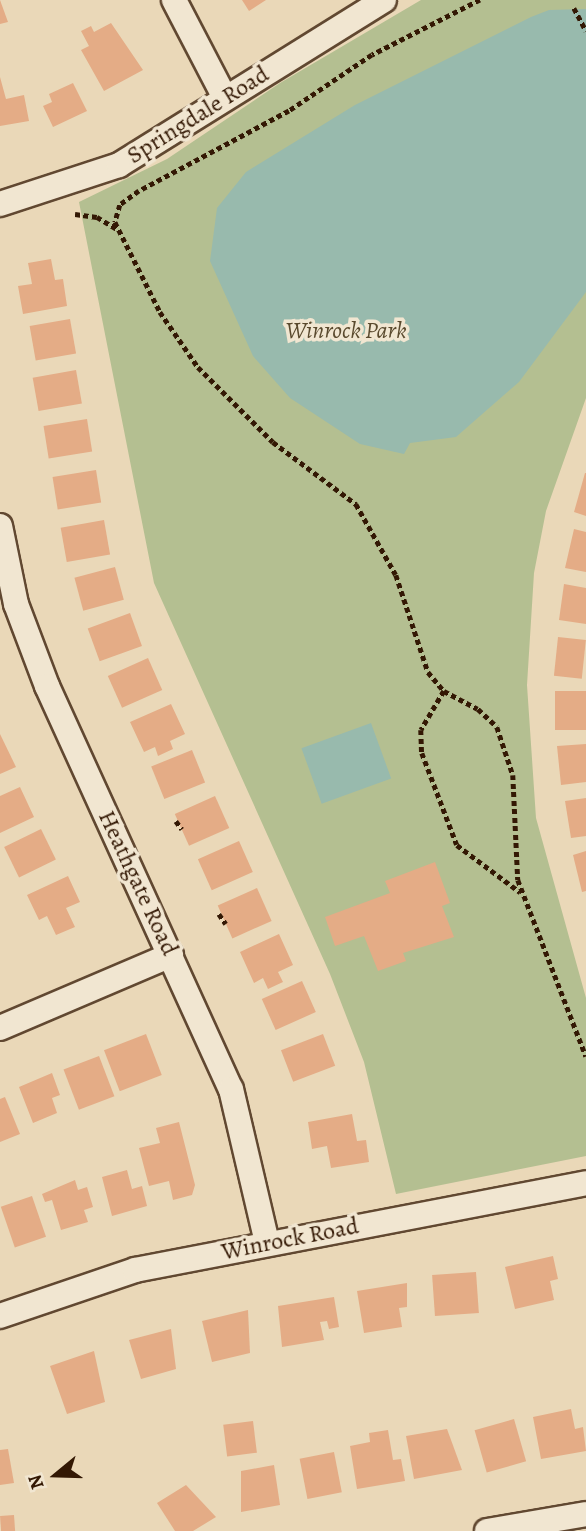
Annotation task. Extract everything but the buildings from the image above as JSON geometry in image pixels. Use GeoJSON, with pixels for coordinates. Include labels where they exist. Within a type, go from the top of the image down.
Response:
{"type":"FeatureCollection","features":[{"type":"Feature","properties":{"kind":"street"},"geometry":{"type":"LineString","coordinates":[[174,0],[225,98]]}},
{"type":"Feature","properties":{"kind":"street","name":"Springdale Road"},"geometry":{"type":"LineString","coordinates":[[0,204],[119,165],[384,0]]}},
{"type":"Feature","properties":{"kind":"street","name":"Heathgate Road"},"geometry":{"type":"LineString","coordinates":[[0,526],[29,641],[231,1090],[267,1242]]}},
{"type":"Feature","properties":{"kind":"street"},"geometry":{"type":"LineString","coordinates":[[0,1028],[171,955]]}},
{"type":"Feature","properties":{"kind":"street","name":"Winrock Road"},"geometry":{"type":"LineString","coordinates":[[0,1316],[122,1274],[267,1242],[586,1183]]}},
{"type":"Feature","properties":{"kind":"street"},"geometry":{"type":"LineString","coordinates":[[487,1531],[586,1514]]}},
{"type":"Feature","properties":{"kind":"path"},"geometry":{"type":"LineString","coordinates":[[480,0],[372,55],[270,122],[127,198],[116,212],[117,229],[160,312],[198,367],[272,442],[356,503],[396,575],[428,672],[444,691],[489,717],[502,739],[515,795],[514,859],[525,899],[586,1056]]}},
{"type":"Feature","properties":{"kind":"path"},"geometry":{"type":"LineString","coordinates":[[574,8],[586,31]]}},
{"type":"Feature","properties":{"kind":"path"},"geometry":{"type":"LineString","coordinates":[[75,214],[97,217],[117,229]]}},
{"type":"Feature","properties":{"kind":"path"},"geometry":{"type":"LineString","coordinates":[[444,691],[419,739],[453,835],[465,856],[512,881],[525,899]]}},
{"type":"Feature","properties":{"kind":"path"},"geometry":{"type":"LineString","coordinates":[[176,821],[182,829]]}},
{"type":"Feature","properties":{"kind":"path"},"geometry":{"type":"LineString","coordinates":[[219,914],[226,924]]}},
{"type":"Feature","properties":{"kind":"green space","name":"Winrock Park"},"geometry":{"type":"Polygon","coordinates":[[[421,0],[586,0],[586,398],[546,511],[534,573],[527,685],[536,818],[586,998],[586,1156],[396,1194],[364,1062],[330,974],[154,583],[79,202],[167,159],[280,83],[421,0]]]}},
{"type":"Feature","properties":{"kind":"shaded area"},"geometry":{"type":"Polygon","coordinates":[[[586,9],[586,292],[519,382],[456,437],[410,443],[404,454],[360,444],[290,398],[253,356],[210,261],[217,208],[246,172],[355,105],[531,17],[549,10],[586,9]]]}},
{"type":"Feature","properties":{"kind":"shaded area"},"geometry":{"type":"Polygon","coordinates":[[[371,723],[391,778],[322,804],[301,748],[371,723]]]}}]}
